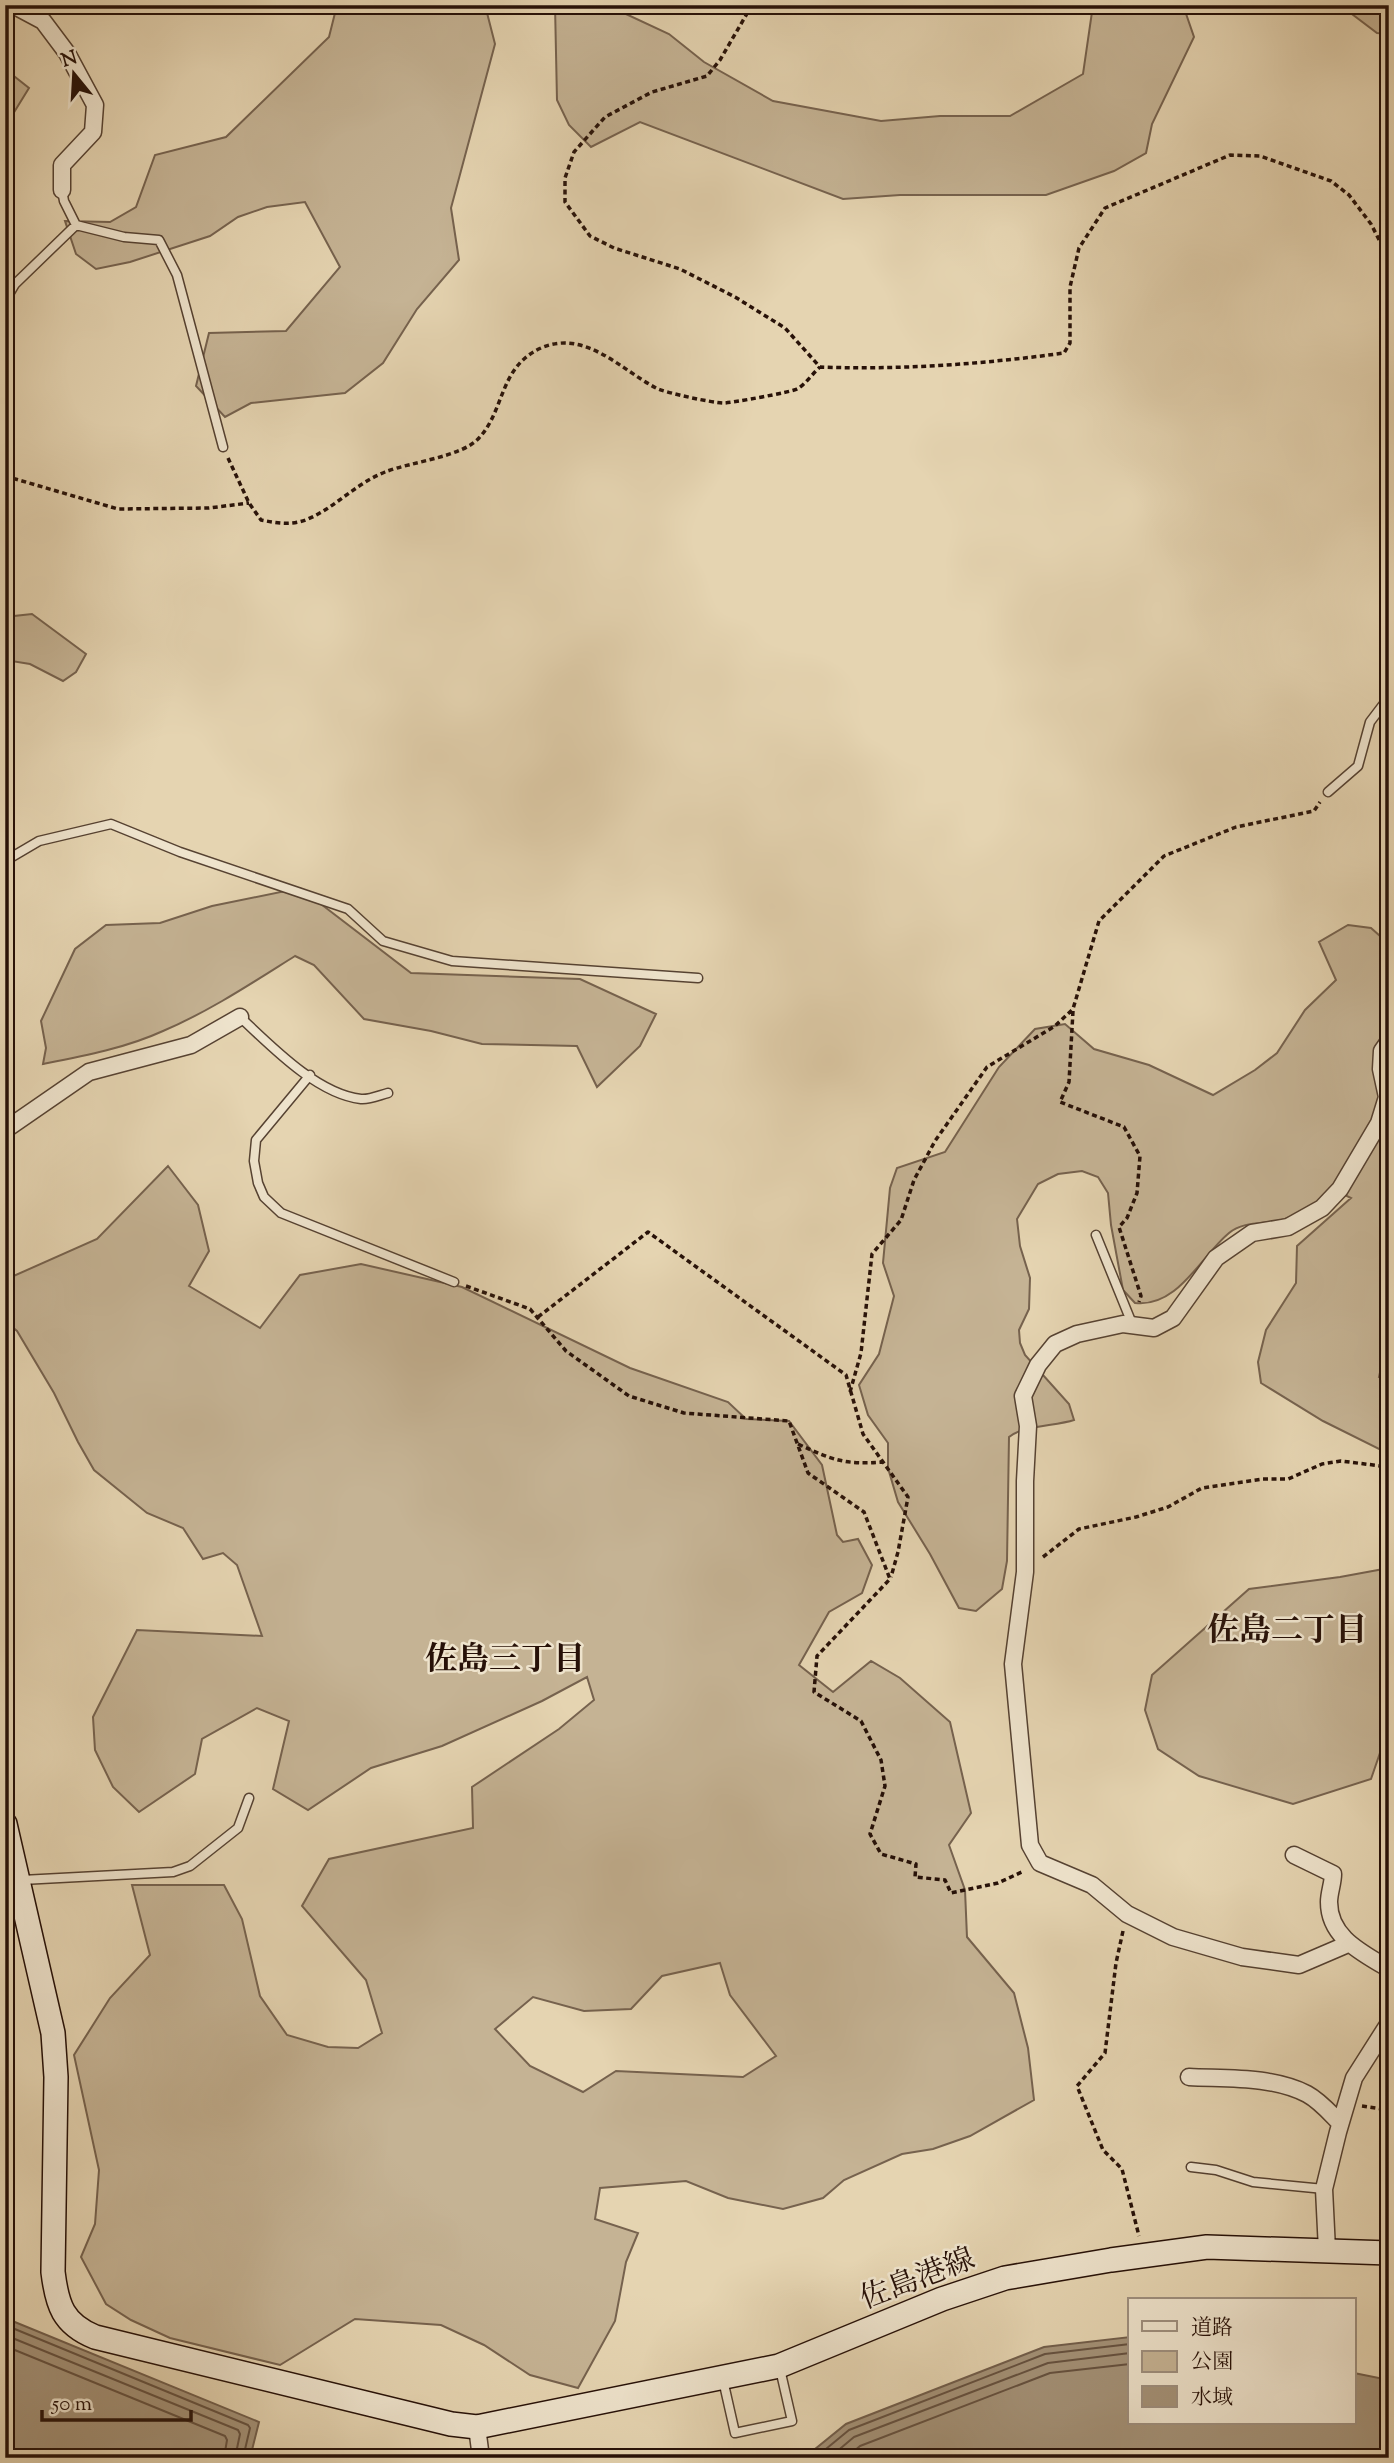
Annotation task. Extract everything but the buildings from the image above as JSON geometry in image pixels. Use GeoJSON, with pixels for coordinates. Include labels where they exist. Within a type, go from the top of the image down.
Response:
{"type":"FeatureCollection","features":[{"type":"Feature","properties":{"kind":"main road","name":"佐島港線"},"geometry":{"type":"LineString","coordinates":[[5,1824],[53,2033],[56,2077],[53,2272],[55,2294],[64,2315],[78,2330],[95,2337],[451,2424],[477,2427],[779,2366],[942,2299],[1005,2278],[1144,2255],[1207,2248],[1389,2253]]}},
{"type":"Feature","properties":{"kind":"street"},"geometry":{"type":"LineString","coordinates":[[13,5],[43,21],[67,53],[95,105],[93,132],[62,165],[62,190]]}},
{"type":"Feature","properties":{"kind":"street"},"geometry":{"type":"LineString","coordinates":[[5,1130],[89,1073],[191,1045],[240,1017]]}},
{"type":"Feature","properties":{"kind":"street"},"geometry":{"type":"LineString","coordinates":[[1348,1944],[1299,1965],[1242,1956],[1173,1937],[1127,1914],[1092,1885],[1040,1863],[1030,1845],[1013,1664],[1025,1572],[1028,1426],[1023,1396],[1038,1366],[1055,1344],[1077,1334],[1123,1324],[1154,1328],[1173,1318],[1216,1258],[1252,1233],[1288,1227],[1322,1208],[1340,1189],[1379,1123],[1387,1097],[1381,1069],[1382,1051],[1389,1041]]}},
{"type":"Feature","properties":{"kind":"street"},"geometry":{"type":"LineString","coordinates":[[1294,1855],[1333,1874],[1329,1901],[1335,1925],[1348,1944],[1389,1969]]}},
{"type":"Feature","properties":{"kind":"street"},"geometry":{"type":"LineString","coordinates":[[1327,2250],[1324,2189],[1340,2123],[1354,2078],[1389,2023]]}},
{"type":"Feature","properties":{"kind":"street"},"geometry":{"type":"LineString","coordinates":[[1189,2077],[1263,2081],[1295,2090],[1319,2103],[1340,2123]]}},
{"type":"Feature","properties":{"kind":"street"},"geometry":{"type":"LineString","coordinates":[[477,2427],[481,2458]]}},
{"type":"Feature","properties":{"kind":"lane"},"geometry":{"type":"LineString","coordinates":[[62,190],[64,201],[76,225],[124,237],[159,240],[177,275],[223,447]]}},
{"type":"Feature","properties":{"kind":"lane"},"geometry":{"type":"LineString","coordinates":[[5,301],[15,284],[76,225]]}},
{"type":"Feature","properties":{"kind":"lane"},"geometry":{"type":"LineString","coordinates":[[1328,792],[1358,766],[1370,722],[1389,697]]}},
{"type":"Feature","properties":{"kind":"lane"},"geometry":{"type":"LineString","coordinates":[[5,861],[39,841],[111,824],[180,852],[348,909],[383,941],[452,961],[698,978]]}},
{"type":"Feature","properties":{"kind":"lane"},"geometry":{"type":"LineString","coordinates":[[240,1017],[283,1056],[330,1090],[363,1100],[388,1093]]}},
{"type":"Feature","properties":{"kind":"lane"},"geometry":{"type":"LineString","coordinates":[[310,1075],[256,1140],[254,1161],[264,1197],[281,1213],[454,1282]]}},
{"type":"Feature","properties":{"kind":"lane"},"geometry":{"type":"LineString","coordinates":[[1096,1235],[1133,1326]]}},
{"type":"Feature","properties":{"kind":"lane"},"geometry":{"type":"LineString","coordinates":[[18,1880],[173,1872],[190,1866],[238,1828],[249,1798]]}},
{"type":"Feature","properties":{"kind":"lane"},"geometry":{"type":"LineString","coordinates":[[1191,2167],[1216,2169],[1253,2182],[1324,2189]]}},
{"type":"Feature","properties":{"kind":"lane"},"geometry":{"type":"LineString","coordinates":[[723,2379],[735,2433],[792,2421],[779,2366]]}},
{"type":"Feature","properties":{"kind":"path"},"geometry":{"type":"LineString","coordinates":[[752,5],[720,60],[707,76],[652,92],[605,117],[574,152],[565,178],[565,202],[590,236],[614,248],[680,269],[735,297],[785,328],[820,367]]}},
{"type":"Feature","properties":{"kind":"path"},"geometry":{"type":"LineString","coordinates":[[223,447],[249,502],[261,520],[286,524],[307,519],[332,505],[361,483],[387,471],[450,454],[478,440],[492,421],[500,395],[520,362],[542,348],[569,342],[593,348],[659,389],[723,403],[797,389],[820,367],[1004,361],[1064,353],[1070,343],[1070,287],[1079,248],[1105,208],[1230,155],[1260,156],[1331,181],[1349,195],[1371,224],[1389,259]]}},
{"type":"Feature","properties":{"kind":"path"},"geometry":{"type":"LineString","coordinates":[[5,476],[118,509],[209,508],[249,502]]}},
{"type":"Feature","properties":{"kind":"path"},"geometry":{"type":"LineString","coordinates":[[1133,1326],[1141,1296],[1119,1227],[1127,1218],[1137,1193],[1140,1156],[1124,1127],[1060,1102],[1069,1083],[1073,1009],[1099,921],[1164,856],[1236,827],[1314,811],[1328,792]]}},
{"type":"Feature","properties":{"kind":"path"},"geometry":{"type":"LineString","coordinates":[[850,1392],[861,1353],[872,1254],[901,1220],[914,1181],[935,1141],[987,1067],[1055,1026],[1073,1009]]}},
{"type":"Feature","properties":{"kind":"path"},"geometry":{"type":"LineString","coordinates":[[537,1317],[648,1232],[846,1375],[863,1434],[908,1497],[890,1579],[817,1656],[814,1692],[860,1721],[881,1760],[885,1786],[870,1834],[881,1854],[916,1864],[915,1877],[945,1880],[951,1892],[998,1883],[1040,1863]]}},
{"type":"Feature","properties":{"kind":"path"},"geometry":{"type":"LineString","coordinates":[[454,1282],[530,1309],[566,1351],[629,1395],[684,1413],[789,1420],[808,1473],[864,1512],[890,1579]]}},
{"type":"Feature","properties":{"kind":"path"},"geometry":{"type":"LineString","coordinates":[[798,1444],[828,1458],[854,1464],[883,1462]]}},
{"type":"Feature","properties":{"kind":"path"},"geometry":{"type":"LineString","coordinates":[[1025,1572],[1079,1529],[1168,1507],[1202,1488],[1263,1479],[1288,1479],[1322,1464],[1341,1461],[1389,1467]]}},
{"type":"Feature","properties":{"kind":"path"},"geometry":{"type":"LineString","coordinates":[[1127,1914],[1116,1963],[1105,2053],[1077,2086],[1103,2150],[1122,2169],[1144,2255]]}},
{"type":"Feature","properties":{"kind":"path"},"geometry":{"type":"LineString","coordinates":[[1346,2103],[1389,2110]]}},
{"type":"Feature","properties":{"kind":"green space"},"geometry":{"type":"Polygon","coordinates":[[[337,5],[485,5],[495,44],[451,208],[459,260],[417,309],[383,363],[345,393],[251,403],[225,417],[196,386],[209,333],[286,331],[340,267],[305,202],[267,207],[238,217],[210,236],[130,262],[96,269],[76,254],[65,221],[110,222],[136,207],[155,155],[226,137],[329,37],[337,5]]]}},
{"type":"Feature","properties":{"kind":"green space"},"geometry":{"type":"Polygon","coordinates":[[[555,5],[576,5],[626,14],[669,34],[704,62],[773,101],[881,121],[940,116],[1010,116],[1083,74],[1093,5],[1183,5],[1194,37],[1152,124],[1146,153],[1114,171],[1046,195],[900,195],[843,199],[640,122],[591,147],[569,125],[557,100],[555,5]]]}},
{"type":"Feature","properties":{"kind":"green space"},"geometry":{"type":"Polygon","coordinates":[[[1340,5],[1389,5],[1389,34],[1377,33],[1340,5]]]}},
{"type":"Feature","properties":{"kind":"green space"},"geometry":{"type":"Polygon","coordinates":[[[5,69],[29,88],[5,127],[5,69]]]}},
{"type":"Feature","properties":{"kind":"green space"},"geometry":{"type":"Polygon","coordinates":[[[32,614],[86,654],[76,672],[63,681],[30,664],[5,660],[5,617],[32,614]]]}},
{"type":"Feature","properties":{"kind":"green space"},"geometry":{"type":"Polygon","coordinates":[[[300,888],[411,973],[580,979],[656,1014],[640,1046],[597,1087],[577,1046],[482,1044],[431,1031],[364,1019],[314,965],[295,956],[214,1006],[149,1037],[89,1055],[43,1064],[46,1048],[41,1021],[75,949],[106,925],[160,923],[212,906],[300,888]]]}},
{"type":"Feature","properties":{"kind":"green space"},"geometry":{"type":"Polygon","coordinates":[[[1348,925],[1371,928],[1389,944],[1389,1331],[1379,1377],[1389,1380],[1389,1454],[1323,1421],[1261,1383],[1258,1362],[1266,1330],[1296,1283],[1297,1246],[1351,1198],[1339,1192],[1288,1218],[1235,1229],[1176,1289],[1150,1302],[1135,1303],[1123,1290],[1108,1193],[1098,1177],[1082,1171],[1058,1174],[1038,1184],[1017,1219],[1020,1246],[1030,1278],[1029,1309],[1019,1330],[1025,1355],[1069,1404],[1074,1420],[1022,1431],[1009,1437],[1007,1561],[1002,1589],[976,1611],[959,1608],[898,1502],[888,1468],[888,1443],[868,1415],[859,1385],[879,1354],[894,1296],[883,1263],[890,1188],[897,1168],[945,1152],[999,1067],[1035,1029],[1065,1024],[1094,1049],[1149,1065],[1213,1095],[1255,1070],[1277,1053],[1305,1010],[1336,980],[1319,942],[1348,925]]]}},
{"type":"Feature","properties":{"kind":"green space"},"geometry":{"type":"Polygon","coordinates":[[[168,1166],[198,1205],[209,1251],[189,1286],[260,1328],[300,1275],[361,1264],[462,1287],[630,1368],[728,1402],[746,1419],[789,1421],[822,1465],[837,1535],[843,1542],[858,1539],[872,1565],[862,1593],[829,1612],[799,1665],[833,1692],[871,1661],[900,1678],[950,1722],[971,1813],[949,1845],[965,1890],[967,1937],[1014,1993],[1028,2048],[1034,2100],[970,2136],[933,2149],[902,2154],[844,2180],[823,2198],[783,2209],[728,2198],[686,2181],[600,2188],[595,2219],[638,2233],[626,2262],[615,2321],[578,2388],[530,2375],[484,2345],[441,2325],[355,2319],[280,2365],[170,2338],[131,2320],[106,2304],[81,2257],[95,2224],[99,2170],[74,2055],[110,1998],[150,1955],[132,1885],[224,1885],[242,1919],[260,1996],[287,2035],[328,2047],[358,2048],[382,2033],[366,1980],[302,1906],[329,1859],[473,1828],[472,1787],[559,1729],[594,1700],[587,1677],[542,1701],[442,1746],[371,1768],[308,1810],[273,1789],[289,1721],[257,1708],[202,1739],[195,1774],[139,1812],[113,1787],[95,1750],[93,1717],[137,1630],[262,1636],[237,1565],[223,1553],[203,1559],[183,1528],[147,1513],[94,1470],[54,1393],[17,1331],[5,1321],[5,1274],[9,1278],[97,1239],[168,1166]],[[720,1963],[662,1976],[631,2009],[584,2011],[533,1997],[495,2029],[530,2066],[583,2092],[616,2071],[743,2077],[776,2056],[730,1995],[720,1963]]]}},
{"type":"Feature","properties":{"kind":"green space"},"geometry":{"type":"Polygon","coordinates":[[[1389,1568],[1389,1747],[1381,1750],[1371,1779],[1293,1804],[1199,1776],[1158,1749],[1145,1710],[1152,1675],[1249,1589],[1389,1568]]]}},
{"type":"Feature","properties":{"kind":"water"},"geometry":{"type":"Polygon","coordinates":[[[5,2318],[259,2422],[250,2458],[5,2458],[5,2318]]]}},
{"type":"Feature","properties":{"kind":"water"},"geometry":{"type":"Polygon","coordinates":[[[1128,2337],[1128,2424],[1356,2424],[1356,2373],[1389,2380],[1389,2458],[804,2458],[846,2424],[1044,2347],[1128,2337]]]}},
{"type":"Feature","properties":{"kind":"district","name":"佐島二丁目"},"geometry":{"type":"Point","coordinates":[1287,1629]}},
{"type":"Feature","properties":{"kind":"district","name":"佐島三丁目"},"geometry":{"type":"Point","coordinates":[505,1658]}}]}
